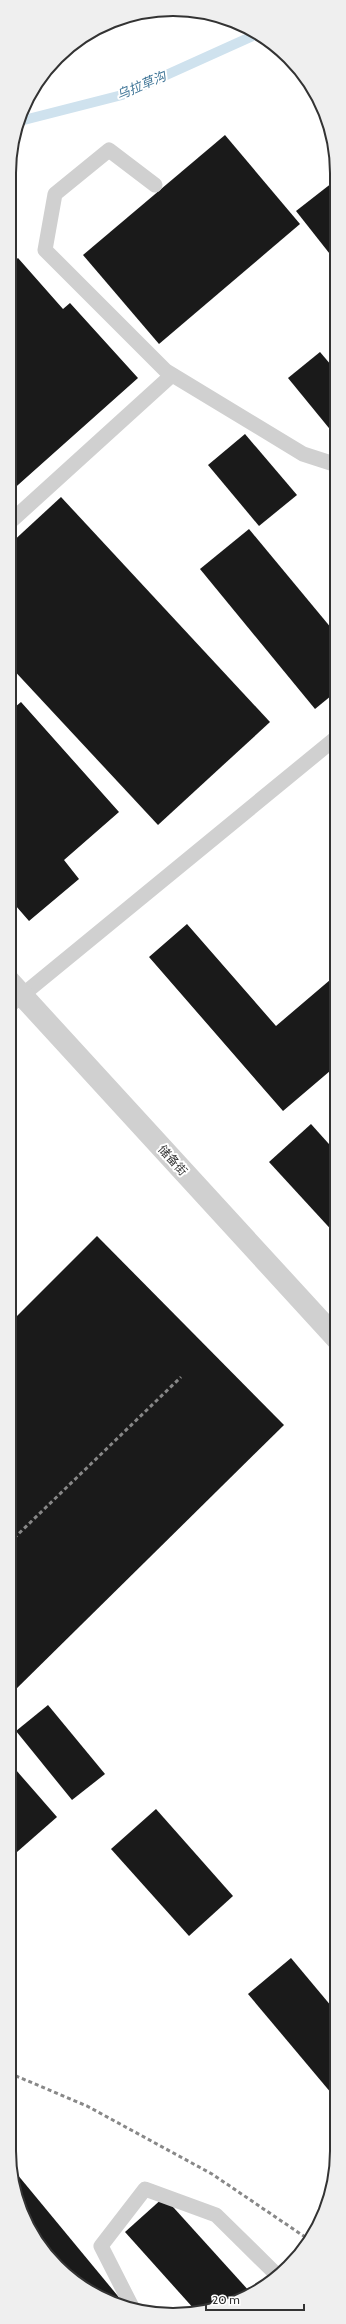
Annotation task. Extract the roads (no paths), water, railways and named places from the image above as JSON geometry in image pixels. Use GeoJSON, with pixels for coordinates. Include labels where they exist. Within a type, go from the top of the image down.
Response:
{"type":"FeatureCollection","features":[{"type":"Feature","properties":{"kind":"street","name":"储备街"},"geometry":{"type":"LineString","coordinates":[[16,996],[330,1332]]}},
{"type":"Feature","properties":{"kind":"lane"},"geometry":{"type":"LineString","coordinates":[[155,184],[109,150],[55,194],[45,250],[172,375],[302,454],[330,463]]}},
{"type":"Feature","properties":{"kind":"lane"},"geometry":{"type":"LineString","coordinates":[[16,517],[172,375]]}},
{"type":"Feature","properties":{"kind":"lane"},"geometry":{"type":"LineString","coordinates":[[16,992],[330,743]]}},
{"type":"Feature","properties":{"kind":"lane"},"geometry":{"type":"LineString","coordinates":[[129,2302],[101,2246],[145,2189],[216,2215],[274,2272]]}},
{"type":"Feature","properties":{"kind":"waterway","name":"乌拉草沟"},"geometry":{"type":"LineString","coordinates":[[25,120],[122,95],[251,37]]}},
{"type":"Feature","properties":{"kind":"railway"},"geometry":{"type":"LineString","coordinates":[[16,1536],[181,1377]]}},
{"type":"Feature","properties":{"kind":"railway"},"geometry":{"type":"LineString","coordinates":[[16,2076],[87,2106],[212,2174],[305,2237]]}}]}
